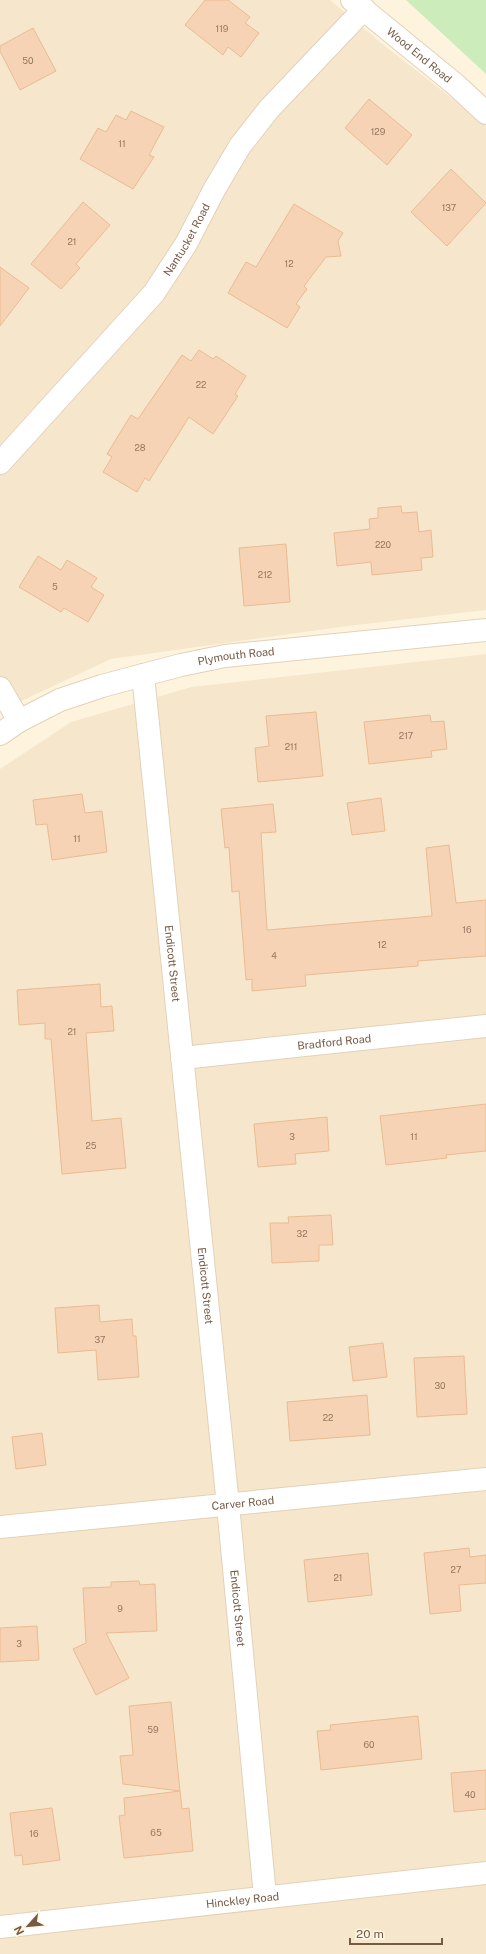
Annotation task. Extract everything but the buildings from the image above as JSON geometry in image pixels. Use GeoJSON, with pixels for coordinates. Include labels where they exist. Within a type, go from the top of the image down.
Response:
{"type":"FeatureCollection","features":[{"type":"Feature","properties":{"kind":"street","name":"Wood End Road"},"geometry":{"type":"LineString","coordinates":[[358,4],[486,113]]}},
{"type":"Feature","properties":{"kind":"street","name":"Nantucket Road"},"geometry":{"type":"LineString","coordinates":[[0,463],[154,293],[186,244],[214,190],[240,146],[269,109],[358,4]]}},
{"type":"Feature","properties":{"kind":"street","name":"Plymouth Road"},"geometry":{"type":"LineString","coordinates":[[0,734],[19,721],[60,700],[102,686],[143,675],[225,656],[486,630]]}},
{"type":"Feature","properties":{"kind":"street","name":"Endicott Street"},"geometry":{"type":"LineString","coordinates":[[143,675],[228,1505],[265,1896]]}},
{"type":"Feature","properties":{"kind":"street"},"geometry":{"type":"LineString","coordinates":[[0,688],[19,721]]}},
{"type":"Feature","properties":{"kind":"street","name":"Bradford Road"},"geometry":{"type":"LineString","coordinates":[[182,1058],[486,1026]]}},
{"type":"Feature","properties":{"kind":"street","name":"Carver Road"},"geometry":{"type":"LineString","coordinates":[[0,1527],[486,1478]]}},
{"type":"Feature","properties":{"kind":"street","name":"Hinckley Road"},"geometry":{"type":"LineString","coordinates":[[0,1927],[265,1896],[486,1873]]}},
{"type":"Feature","properties":{"kind":"shaded area"},"geometry":{"type":"Polygon","coordinates":[[[0,0],[330,0],[385,46],[486,125],[486,610],[348,626],[111,659],[0,711],[0,0]]]}},
{"type":"Feature","properties":{"kind":"shaded area"},"geometry":{"type":"Polygon","coordinates":[[[486,654],[486,1954],[0,1954],[0,769],[71,722],[191,687],[486,654]]]}},
{"type":"Feature","properties":{"kind":"green space"},"geometry":{"type":"Polygon","coordinates":[[[406,0],[486,0],[486,74],[406,0]]]}}]}
